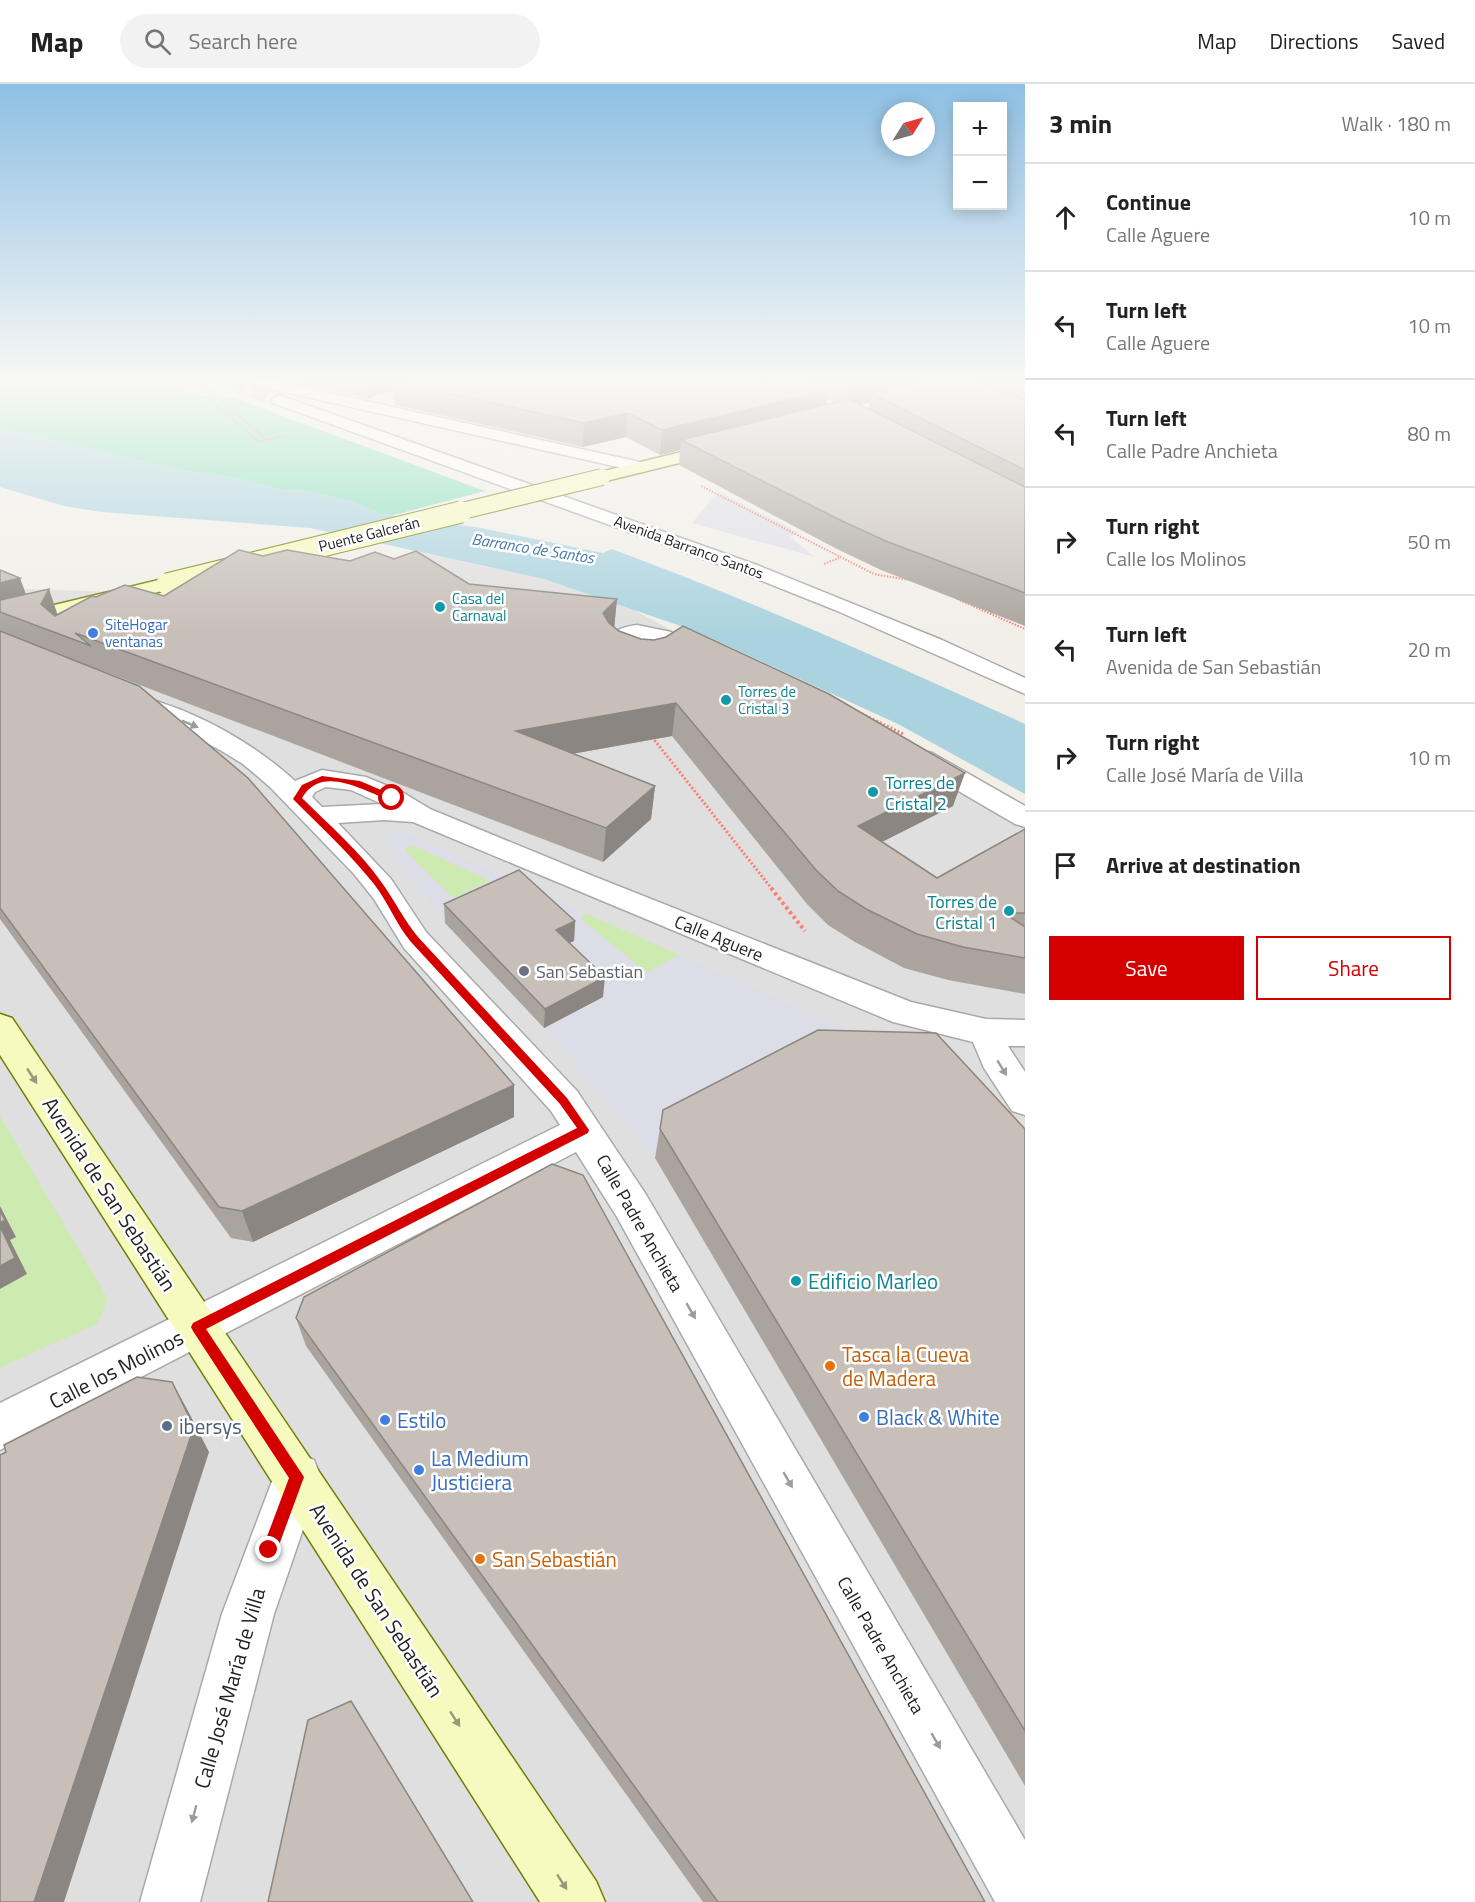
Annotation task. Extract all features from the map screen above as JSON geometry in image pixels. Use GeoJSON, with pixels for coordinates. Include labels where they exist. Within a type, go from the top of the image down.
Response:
{"type":"FeatureCollection","features":[{"type":"Feature","properties":{"kind":"main road","name":"Puente Galcerán"},"geometry":{"type":"LineString","coordinates":[[0,625],[649,465]]}},
{"type":"Feature","properties":{"kind":"main road","name":"Avenida de San Sebastián"},"geometry":{"type":"LineString","coordinates":[[0,1027],[575,1902]]}},
{"type":"Feature","properties":{"kind":"street","name":"Avenida Barranco Santos"},"geometry":{"type":"LineString","coordinates":[[459,465],[791,584],[1025,687]]}},
{"type":"Feature","properties":{"kind":"street"},"geometry":{"type":"LineString","coordinates":[[630,465],[640,467]]}},
{"type":"Feature","properties":{"kind":"street"},"geometry":{"type":"LineString","coordinates":[[670,645],[698,650]]}},
{"type":"Feature","properties":{"kind":"street","name":"Calle Padre Anchieta"},"geometry":{"type":"LineString","coordinates":[[120,696],[197,727],[222,740],[263,768],[306,807],[380,885],[400,922],[415,940],[564,1101],[631,1205],[1025,1897]]}},
{"type":"Feature","properties":{"kind":"street"},"geometry":{"type":"LineString","coordinates":[[901,747],[1025,818]]}},
{"type":"Feature","properties":{"kind":"street","name":"Calle Aguere"},"geometry":{"type":"LineString","coordinates":[[420,815],[306,807],[304,787],[322,778],[338,778],[366,787],[420,815],[577,881],[905,1013],[986,1032],[1025,1033]]}},
{"type":"Feature","properties":{"kind":"street"},"geometry":{"type":"LineString","coordinates":[[986,1032],[996,1058],[1025,1101]]}},
{"type":"Feature","properties":{"kind":"street","name":"Calle los Molinos"},"geometry":{"type":"LineString","coordinates":[[0,1427],[584,1130]]}},
{"type":"Feature","properties":{"kind":"street","name":"Calle José María de Villa"},"geometry":{"type":"LineString","coordinates":[[170,1902],[248,1614],[297,1477]]}},
{"type":"Feature","properties":{"kind":"path"},"geometry":{"type":"LineString","coordinates":[[716,494],[874,574],[912,581]]}},
{"type":"Feature","properties":{"kind":"path"},"geometry":{"type":"LineString","coordinates":[[950,596],[1025,629]]}},
{"type":"Feature","properties":{"kind":"path"},"geometry":{"type":"LineString","coordinates":[[648,732],[806,933]]}},
{"type":"Feature","properties":{"kind":"shaded area"},"geometry":{"type":"Polygon","coordinates":[[[720,492],[799,533],[790,537],[815,557],[692,523],[720,492]]]}},
{"type":"Feature","properties":{"kind":"shaded area"},"geometry":{"type":"Polygon","coordinates":[[[414,551],[544,579],[634,610],[1025,820],[1025,1902],[0,1902],[0,578],[26,589],[150,593],[204,605],[378,582],[414,551]]]}},
{"type":"Feature","properties":{"kind":"shaded area"},"geometry":{"type":"Polygon","coordinates":[[[403,831],[590,915],[582,915],[581,919],[647,973],[679,955],[923,1063],[658,1138],[655,1158],[544,1028],[603,997],[445,923],[383,841],[389,834],[403,831]],[[413,845],[404,850],[453,898],[490,881],[413,845]]]}},
{"type":"Feature","properties":{"kind":"green space"},"geometry":{"type":"Polygon","coordinates":[[[156,465],[414,465],[485,491],[394,515],[382,514],[350,501],[300,490],[284,491],[239,479],[156,465]]]}},
{"type":"Feature","properties":{"kind":"green space"},"geometry":{"type":"Polygon","coordinates":[[[413,845],[491,881],[453,898],[404,850],[413,845]]]}},
{"type":"Feature","properties":{"kind":"green space"},"geometry":{"type":"Polygon","coordinates":[[[582,915],[590,915],[679,955],[647,973],[585,923],[581,919],[582,915]]]}},
{"type":"Feature","properties":{"kind":"green space"},"geometry":{"type":"Polygon","coordinates":[[[0,1116],[108,1299],[98,1323],[0,1368],[0,1289],[10,1240],[16,1236],[0,1206],[0,1116]]]}},
{"type":"Feature","properties":{"kind":"water","name":"Barranco de Santos"},"geometry":{"type":"Polygon","coordinates":[[[0,465],[156,465],[239,479],[284,491],[300,490],[350,501],[382,514],[481,528],[603,553],[612,549],[820,633],[1025,724],[1025,794],[898,724],[695,631],[544,579],[310,528],[101,512],[64,506],[0,487],[0,465]]]}},
{"type":"Feature","properties":{"kind":"building"},"geometry":{"type":"Polygon","coordinates":[[[730,465],[981,465],[1025,487],[1025,593],[888,542],[730,465]]]}},
{"type":"Feature","properties":{"kind":"building"},"geometry":{"type":"Polygon","coordinates":[[[1015,465],[1025,465],[1025,470],[1015,465]]]}},
{"type":"Feature","properties":{"kind":"building"},"geometry":{"type":"Polygon","coordinates":[[[239,550],[263,556],[287,550],[350,561],[375,552],[394,559],[416,551],[469,584],[617,599],[603,613],[609,623],[619,631],[641,639],[654,640],[666,637],[683,626],[829,694],[965,773],[858,826],[937,878],[1025,829],[1025,913],[1004,913],[1025,927],[1025,958],[963,947],[917,934],[866,909],[838,891],[816,870],[676,703],[516,731],[655,786],[606,828],[75,633],[91,646],[0,612],[0,600],[49,589],[41,604],[55,616],[92,596],[96,597],[125,585],[164,596],[239,550]]]}},
{"type":"Feature","properties":{"kind":"building"},"geometry":{"type":"Polygon","coordinates":[[[0,570],[20,578],[0,583],[0,570]]]}},
{"type":"Feature","properties":{"kind":"building"},"geometry":{"type":"Polygon","coordinates":[[[0,631],[139,686],[248,778],[514,1085],[242,1211],[219,1207],[0,908],[0,631]]]}},
{"type":"Feature","properties":{"kind":"building","name":"San Sebastian"},"geometry":{"type":"Polygon","coordinates":[[[519,870],[575,921],[556,930],[605,977],[545,1009],[444,904],[519,870]]]}},
{"type":"Feature","properties":{"kind":"building"},"geometry":{"type":"Polygon","coordinates":[[[818,1030],[936,1033],[1025,1129],[1025,1731],[660,1129],[663,1110],[818,1030]]]}},
{"type":"Feature","properties":{"kind":"building"},"geometry":{"type":"Polygon","coordinates":[[[552,1164],[583,1175],[985,1902],[718,1902],[296,1318],[304,1297],[552,1164]]]}},
{"type":"Feature","properties":{"kind":"building"},"geometry":{"type":"Polygon","coordinates":[[[0,1211],[5,1220],[0,1223],[0,1211]]]}},
{"type":"Feature","properties":{"kind":"building"},"geometry":{"type":"Polygon","coordinates":[[[0,1226],[15,1258],[0,1266],[0,1226]]]}},
{"type":"Feature","properties":{"kind":"building"},"geometry":{"type":"Polygon","coordinates":[[[137,1377],[172,1382],[194,1427],[34,1902],[0,1902],[0,1455],[6,1452],[4,1445],[137,1377]]]}},
{"type":"Feature","properties":{"kind":"building"},"geometry":{"type":"Polygon","coordinates":[[[351,1701],[473,1902],[268,1902],[308,1720],[351,1701]]]}},
{"type":"Feature","properties":{"kind":"place","name":"Casa del Carnaval"},"geometry":{"type":"Point","coordinates":[440,607]}},
{"type":"Feature","properties":{"kind":"place","name":"SiteHogar ventanas"},"geometry":{"type":"Point","coordinates":[93,633]}},
{"type":"Feature","properties":{"kind":"place","name":"Torres de Cristal 3"},"geometry":{"type":"Point","coordinates":[726,700]}},
{"type":"Feature","properties":{"kind":"place","name":"Torres de Cristal 2"},"geometry":{"type":"Point","coordinates":[873,792]}},
{"type":"Feature","properties":{"kind":"place","name":"Torres de Cristal 1"},"geometry":{"type":"Point","coordinates":[1009,911]}},
{"type":"Feature","properties":{"kind":"place","name":"San Sebastian"},"geometry":{"type":"Point","coordinates":[524,971]}},
{"type":"Feature","properties":{"kind":"place","name":"Edificio Marleo"},"geometry":{"type":"Point","coordinates":[796,1281]}},
{"type":"Feature","properties":{"kind":"place","name":"Tasca la Cueva de Madera"},"geometry":{"type":"Point","coordinates":[830,1366]}},
{"type":"Feature","properties":{"kind":"place","name":"Black & White"},"geometry":{"type":"Point","coordinates":[864,1417]}},
{"type":"Feature","properties":{"kind":"place","name":"Estilo"},"geometry":{"type":"Point","coordinates":[385,1420]}},
{"type":"Feature","properties":{"kind":"place","name":"ibersys"},"geometry":{"type":"Point","coordinates":[167,1426]}},
{"type":"Feature","properties":{"kind":"place","name":"La Medium Justiciera"},"geometry":{"type":"Point","coordinates":[419,1470]}},
{"type":"Feature","properties":{"kind":"place","name":"San Sebastián"},"geometry":{"type":"Point","coordinates":[480,1559]}},
{"type":"Feature","properties":{"kind":"route"},"geometry":{"type":"LineString","coordinates":[[269,1550],[297,1477],[197,1327],[584,1130],[564,1101],[415,940],[400,922],[380,885],[354,855],[297,799],[304,787],[322,778],[338,778],[357,783],[392,798]]}}]}
